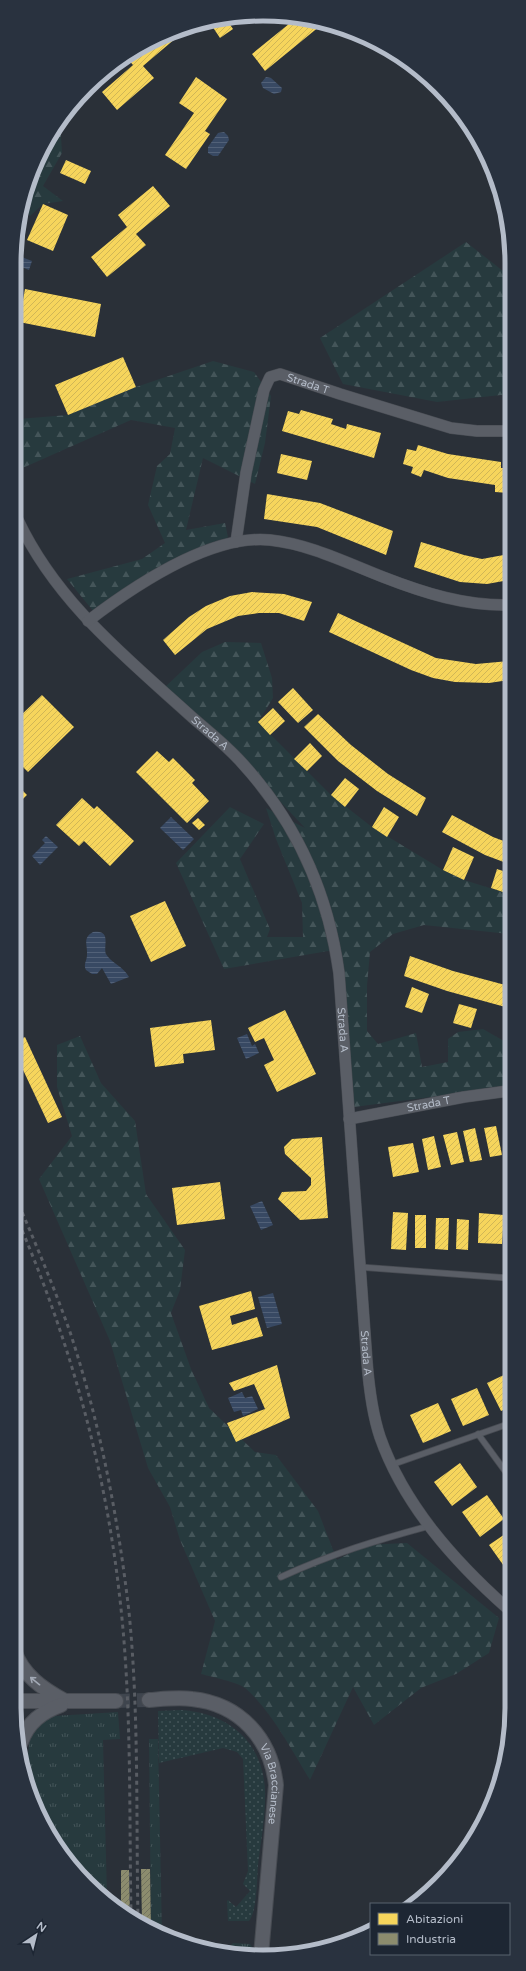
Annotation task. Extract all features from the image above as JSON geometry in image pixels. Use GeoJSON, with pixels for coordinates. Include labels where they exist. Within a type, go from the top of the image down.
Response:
{"type":"FeatureCollection","features":[{"type":"Feature","properties":{"kind":"street","name":"Strada T"},"geometry":{"type":"LineString","coordinates":[[236,542],[246,473],[264,390],[270,377],[274,375],[286,375],[340,394],[451,428],[477,431],[505,431]]}},
{"type":"Feature","properties":{"kind":"street","name":"Strada A"},"geometry":{"type":"LineString","coordinates":[[21,525],[48,572],[88,621],[138,670],[241,762],[278,809],[301,848],[320,889],[335,946],[342,999],[348,1119],[370,1394],[380,1436],[391,1466],[430,1526],[473,1576],[505,1606]]}},
{"type":"Feature","properties":{"kind":"street"},"geometry":{"type":"LineString","coordinates":[[88,621],[120,597],[178,564],[218,547],[236,542],[270,540],[328,556],[442,597],[478,604],[505,605]]}},
{"type":"Feature","properties":{"kind":"street","name":"Strada T"},"geometry":{"type":"LineString","coordinates":[[348,1119],[464,1097],[505,1091]]}},
{"type":"Feature","properties":{"kind":"street"},"geometry":{"type":"LineString","coordinates":[[21,1664],[29,1676],[48,1692],[67,1702]]}},
{"type":"Feature","properties":{"kind":"street","name":"Via Braccianese"},"geometry":{"type":"LineString","coordinates":[[150,1700],[190,1699],[216,1704],[232,1712],[248,1723],[259,1735],[266,1746],[273,1766],[276,1785],[261,1950]]}},
{"type":"Feature","properties":{"kind":"street"},"geometry":{"type":"LineString","coordinates":[[21,1701],[116,1701]]}},
{"type":"Feature","properties":{"kind":"street"},"geometry":{"type":"LineString","coordinates":[[23,1736],[24,1732],[33,1721],[46,1710],[67,1702]]}},
{"type":"Feature","properties":{"kind":"lane"},"geometry":{"type":"LineString","coordinates":[[359,1267],[505,1278]]}},
{"type":"Feature","properties":{"kind":"lane"},"geometry":{"type":"LineString","coordinates":[[391,1466],[505,1425]]}},
{"type":"Feature","properties":{"kind":"lane"},"geometry":{"type":"LineString","coordinates":[[478,1434],[505,1470]]}},
{"type":"Feature","properties":{"kind":"lane"},"geometry":{"type":"LineString","coordinates":[[281,1577],[321,1559],[358,1546],[430,1526]]}},
{"type":"Feature","properties":{"kind":"green space"},"geometry":{"type":"Polygon","coordinates":[[[61,131],[62,153],[43,186],[63,201],[43,204],[30,216],[27,213],[29,200],[39,170],[53,142],[61,131]]]}},
{"type":"Feature","properties":{"kind":"green space"},"geometry":{"type":"Polygon","coordinates":[[[466,242],[503,271],[505,279],[505,395],[437,402],[343,384],[320,338],[466,242]]]}},
{"type":"Feature","properties":{"kind":"green space"},"geometry":{"type":"Polygon","coordinates":[[[213,361],[254,372],[271,396],[265,443],[255,484],[203,458],[186,530],[225,523],[228,537],[211,550],[94,612],[67,579],[142,559],[165,543],[148,505],[157,466],[170,454],[175,428],[131,420],[21,469],[21,419],[68,415],[136,387],[213,361]]]}},
{"type":"Feature","properties":{"kind":"green space"},"geometry":{"type":"Polygon","coordinates":[[[225,642],[261,643],[272,678],[273,698],[258,722],[331,795],[372,827],[443,870],[464,880],[505,893],[505,934],[424,925],[393,934],[370,952],[367,986],[367,1031],[378,1044],[416,1033],[422,1067],[448,1062],[448,1039],[458,1032],[483,1029],[505,1041],[505,1087],[354,1107],[340,949],[224,969],[176,863],[230,807],[264,824],[240,859],[270,929],[267,937],[303,937],[302,903],[276,839],[266,808],[305,828],[203,719],[164,688],[202,652],[225,642]]]}},
{"type":"Feature","properties":{"kind":"green space"},"geometry":{"type":"Polygon","coordinates":[[[80,1036],[101,1083],[135,1121],[146,1194],[185,1250],[180,1290],[171,1313],[191,1369],[209,1408],[255,1452],[276,1455],[318,1511],[337,1560],[365,1545],[407,1543],[499,1618],[489,1653],[456,1674],[421,1688],[374,1725],[353,1687],[310,1780],[280,1731],[255,1697],[241,1686],[201,1674],[215,1621],[180,1540],[170,1507],[148,1468],[110,1341],[39,1179],[72,1136],[57,1087],[57,1045],[80,1036]]]}},
{"type":"Feature","properties":{"kind":"green space"},"geometry":{"type":"Polygon","coordinates":[[[181,1710],[198,1712],[227,1723],[239,1732],[249,1743],[257,1756],[262,1772],[265,1798],[255,1903],[252,1917],[249,1921],[228,1921],[227,1901],[228,1900],[236,1907],[250,1891],[243,1884],[248,1871],[243,1759],[237,1752],[223,1748],[159,1763],[158,1711],[181,1710]]]}},
{"type":"Feature","properties":{"kind":"green space"},"geometry":{"type":"Polygon","coordinates":[[[118,1712],[120,1739],[103,1740],[107,1893],[81,1868],[53,1829],[39,1801],[29,1771],[27,1761],[30,1738],[41,1722],[54,1716],[118,1712]]]}},
{"type":"Feature","properties":{"kind":"green space"},"geometry":{"type":"Polygon","coordinates":[[[149,1739],[158,1739],[162,1928],[151,1922],[149,1739]]]}},
{"type":"Feature","properties":{"kind":"green space"},"geometry":{"type":"Polygon","coordinates":[[[233,1943],[250,1944],[252,1947],[252,1949],[228,1947],[233,1943]]]}},
{"type":"Feature","properties":{"kind":"water"},"geometry":{"type":"Polygon","coordinates":[[[266,77],[271,78],[282,88],[281,92],[274,94],[263,88],[261,83],[266,77]]]}},
{"type":"Feature","properties":{"kind":"water"},"geometry":{"type":"Polygon","coordinates":[[[224,132],[228,136],[229,140],[218,156],[213,156],[208,153],[208,147],[218,133],[224,132]]]}},
{"type":"Feature","properties":{"kind":"water"},"geometry":{"type":"Polygon","coordinates":[[[21,257],[32,261],[29,270],[21,267],[21,257]]]}},
{"type":"Feature","properties":{"kind":"water"},"geometry":{"type":"Polygon","coordinates":[[[171,817],[194,839],[183,850],[160,828],[171,817]]]}},
{"type":"Feature","properties":{"kind":"water"},"geometry":{"type":"Polygon","coordinates":[[[46,836],[58,847],[40,865],[32,856],[45,843],[42,840],[46,836]]]}},
{"type":"Feature","properties":{"kind":"water"},"geometry":{"type":"Polygon","coordinates":[[[93,932],[103,933],[106,939],[106,954],[129,977],[111,984],[102,968],[97,974],[92,974],[86,970],[86,942],[90,934],[93,932]]]}},
{"type":"Feature","properties":{"kind":"water"},"geometry":{"type":"Polygon","coordinates":[[[247,1034],[252,1046],[255,1044],[259,1053],[246,1059],[237,1038],[247,1034]]]}},
{"type":"Feature","properties":{"kind":"water"},"geometry":{"type":"Polygon","coordinates":[[[262,1201],[273,1225],[261,1230],[250,1206],[262,1201]]]}},
{"type":"Feature","properties":{"kind":"water"},"geometry":{"type":"Polygon","coordinates":[[[273,1293],[282,1324],[267,1328],[258,1297],[273,1293]]]}},
{"type":"Feature","properties":{"kind":"water"},"geometry":{"type":"Polygon","coordinates":[[[242,1392],[245,1398],[252,1396],[258,1409],[243,1416],[241,1410],[234,1412],[228,1398],[242,1392]]]}},
{"type":"Feature","properties":{"kind":"building: Abitazioni"},"geometry":{"type":"Polygon","coordinates":[[[229,23],[233,29],[220,38],[212,27],[229,23]]]}},
{"type":"Feature","properties":{"kind":"building: Abitazioni"},"geometry":{"type":"Polygon","coordinates":[[[290,23],[318,28],[265,71],[252,54],[290,23]]]}},
{"type":"Feature","properties":{"kind":"building: Abitazioni"},"geometry":{"type":"Polygon","coordinates":[[[176,38],[143,66],[154,78],[117,110],[102,92],[133,65],[130,61],[142,53],[170,39],[176,38]]]}},
{"type":"Feature","properties":{"kind":"building: Abitazioni"},"geometry":{"type":"Polygon","coordinates":[[[196,77],[227,99],[205,131],[210,134],[186,169],[165,155],[194,113],[179,103],[196,77]]]}},
{"type":"Feature","properties":{"kind":"building: Abitazioni"},"geometry":{"type":"Polygon","coordinates":[[[66,160],[91,171],[85,184],[60,173],[66,160]]]}},
{"type":"Feature","properties":{"kind":"building: Abitazioni"},"geometry":{"type":"Polygon","coordinates":[[[153,186],[170,206],[136,234],[146,245],[107,277],[91,257],[127,227],[118,215],[153,186]]]}},
{"type":"Feature","properties":{"kind":"building: Abitazioni"},"geometry":{"type":"Polygon","coordinates":[[[43,204],[68,215],[53,251],[27,240],[43,204]]]}},
{"type":"Feature","properties":{"kind":"building: Abitazioni"},"geometry":{"type":"Polygon","coordinates":[[[25,289],[101,304],[95,337],[21,322],[21,311],[25,289]]]}},
{"type":"Feature","properties":{"kind":"building: Abitazioni"},"geometry":{"type":"Polygon","coordinates":[[[123,357],[136,387],[68,415],[55,385],[123,357]]]}},
{"type":"Feature","properties":{"kind":"building: Abitazioni"},"geometry":{"type":"Polygon","coordinates":[[[301,410],[333,419],[331,424],[346,429],[347,424],[381,433],[374,458],[282,431],[288,411],[299,414],[301,410]]]}},
{"type":"Feature","properties":{"kind":"building: Abitazioni"},"geometry":{"type":"Polygon","coordinates":[[[418,445],[448,454],[501,462],[501,468],[505,468],[505,493],[495,492],[495,485],[448,478],[424,470],[421,477],[411,473],[413,467],[403,464],[407,449],[416,451],[418,445]]]}},
{"type":"Feature","properties":{"kind":"building: Abitazioni"},"geometry":{"type":"Polygon","coordinates":[[[281,454],[312,461],[307,480],[277,473],[281,454]]]}},
{"type":"Feature","properties":{"kind":"building: Abitazioni"},"geometry":{"type":"Polygon","coordinates":[[[267,494],[320,503],[393,531],[386,555],[317,527],[264,519],[267,494]]]}},
{"type":"Feature","properties":{"kind":"building: Abitazioni"},"geometry":{"type":"Polygon","coordinates":[[[421,542],[482,559],[505,555],[505,581],[487,584],[460,582],[414,567],[421,542]]]}},
{"type":"Feature","properties":{"kind":"building: Abitazioni"},"geometry":{"type":"Polygon","coordinates":[[[252,592],[284,594],[312,602],[304,621],[279,613],[259,613],[238,616],[207,629],[175,655],[163,640],[189,617],[206,606],[230,596],[252,592]]]}},
{"type":"Feature","properties":{"kind":"building: Abitazioni"},"geometry":{"type":"Polygon","coordinates":[[[338,613],[436,658],[476,664],[505,661],[505,681],[489,683],[455,682],[433,678],[411,670],[329,632],[338,613]]]}},
{"type":"Feature","properties":{"kind":"building: Abitazioni"},"geometry":{"type":"Polygon","coordinates":[[[293,688],[313,710],[298,723],[278,702],[293,688]]]}},
{"type":"Feature","properties":{"kind":"building: Abitazioni"},"geometry":{"type":"Polygon","coordinates":[[[42,695],[74,727],[28,772],[21,765],[21,715],[42,695]]]}},
{"type":"Feature","properties":{"kind":"building: Abitazioni"},"geometry":{"type":"Polygon","coordinates":[[[273,708],[285,721],[270,735],[258,722],[273,708]]]}},
{"type":"Feature","properties":{"kind":"building: Abitazioni"},"geometry":{"type":"Polygon","coordinates":[[[318,714],[351,745],[388,774],[426,798],[417,816],[377,791],[338,761],[304,727],[318,714]]]}},
{"type":"Feature","properties":{"kind":"building: Abitazioni"},"geometry":{"type":"Polygon","coordinates":[[[310,743],[322,756],[307,771],[294,759],[310,743]]]}},
{"type":"Feature","properties":{"kind":"building: Abitazioni"},"geometry":{"type":"Polygon","coordinates":[[[157,751],[169,762],[173,758],[195,780],[192,783],[209,801],[187,823],[136,772],[157,751]]]}},
{"type":"Feature","properties":{"kind":"building: Abitazioni"},"geometry":{"type":"Polygon","coordinates":[[[345,778],[359,789],[345,807],[331,795],[345,778]]]}},
{"type":"Feature","properties":{"kind":"building: Abitazioni"},"geometry":{"type":"Polygon","coordinates":[[[21,789],[27,795],[21,801],[21,789]]]}},
{"type":"Feature","properties":{"kind":"building: Abitazioni"},"geometry":{"type":"Polygon","coordinates":[[[82,798],[94,809],[97,806],[134,841],[110,866],[84,841],[79,846],[56,825],[82,798]]]}},
{"type":"Feature","properties":{"kind":"building: Abitazioni"},"geometry":{"type":"Polygon","coordinates":[[[384,807],[399,817],[387,837],[372,827],[384,807]]]}},
{"type":"Feature","properties":{"kind":"building: Abitazioni"},"geometry":{"type":"Polygon","coordinates":[[[452,815],[493,837],[505,842],[505,862],[485,855],[442,832],[452,815]]]}},
{"type":"Feature","properties":{"kind":"building: Abitazioni"},"geometry":{"type":"Polygon","coordinates":[[[198,818],[205,825],[199,830],[192,823],[198,818]]]}},
{"type":"Feature","properties":{"kind":"building: Abitazioni"},"geometry":{"type":"Polygon","coordinates":[[[453,847],[474,857],[464,880],[443,870],[453,847]]]}},
{"type":"Feature","properties":{"kind":"building: Abitazioni"},"geometry":{"type":"Polygon","coordinates":[[[497,869],[505,872],[505,893],[491,888],[497,869]]]}},
{"type":"Feature","properties":{"kind":"building: Abitazioni"},"geometry":{"type":"Polygon","coordinates":[[[165,901],[186,946],[151,962],[130,916],[165,901]]]}},
{"type":"Feature","properties":{"kind":"building: Abitazioni"},"geometry":{"type":"Polygon","coordinates":[[[410,956],[453,971],[505,985],[505,1007],[447,991],[404,976],[410,956]]]}},
{"type":"Feature","properties":{"kind":"building: Abitazioni"},"geometry":{"type":"Polygon","coordinates":[[[412,987],[429,994],[422,1013],[405,1007],[412,987]]]}},
{"type":"Feature","properties":{"kind":"building: Abitazioni"},"geometry":{"type":"Polygon","coordinates":[[[459,1004],[477,1009],[471,1028],[453,1023],[459,1004]]]}},
{"type":"Feature","properties":{"kind":"building: Abitazioni"},"geometry":{"type":"Polygon","coordinates":[[[285,1010],[316,1074],[277,1092],[264,1065],[274,1060],[264,1038],[255,1042],[248,1028],[285,1010]]]}},
{"type":"Feature","properties":{"kind":"building: Abitazioni"},"geometry":{"type":"Polygon","coordinates":[[[211,1020],[215,1050],[183,1054],[184,1063],[155,1067],[150,1028],[211,1020]]]}},
{"type":"Feature","properties":{"kind":"building: Abitazioni"},"geometry":{"type":"Polygon","coordinates":[[[25,1037],[62,1117],[48,1123],[21,1066],[21,1039],[25,1037]]]}},
{"type":"Feature","properties":{"kind":"building: Abitazioni"},"geometry":{"type":"Polygon","coordinates":[[[496,1126],[502,1155],[490,1157],[484,1128],[496,1126]]]}},
{"type":"Feature","properties":{"kind":"building: Abitazioni"},"geometry":{"type":"Polygon","coordinates":[[[475,1128],[482,1160],[470,1162],[463,1131],[475,1128]]]}},
{"type":"Feature","properties":{"kind":"building: Abitazioni"},"geometry":{"type":"Polygon","coordinates":[[[457,1132],[464,1162],[451,1165],[443,1135],[457,1132]]]}},
{"type":"Feature","properties":{"kind":"building: Abitazioni"},"geometry":{"type":"Polygon","coordinates":[[[434,1136],[441,1167],[428,1170],[422,1139],[434,1136]]]}},
{"type":"Feature","properties":{"kind":"building: Abitazioni"},"geometry":{"type":"Polygon","coordinates":[[[322,1137],[328,1218],[300,1220],[278,1199],[282,1192],[306,1191],[311,1185],[311,1178],[285,1154],[284,1147],[292,1139],[322,1137]]]}},
{"type":"Feature","properties":{"kind":"building: Abitazioni"},"geometry":{"type":"Polygon","coordinates":[[[413,1143],[419,1172],[393,1177],[388,1147],[413,1143]]]}},
{"type":"Feature","properties":{"kind":"building: Abitazioni"},"geometry":{"type":"Polygon","coordinates":[[[220,1182],[225,1219],[177,1225],[172,1188],[220,1182]]]}},
{"type":"Feature","properties":{"kind":"building: Abitazioni"},"geometry":{"type":"Polygon","coordinates":[[[393,1212],[408,1213],[406,1250],[391,1249],[393,1212]]]}},
{"type":"Feature","properties":{"kind":"building: Abitazioni"},"geometry":{"type":"Polygon","coordinates":[[[479,1213],[504,1215],[502,1244],[478,1243],[479,1213]]]}},
{"type":"Feature","properties":{"kind":"building: Abitazioni"},"geometry":{"type":"Polygon","coordinates":[[[415,1215],[426,1215],[426,1248],[415,1248],[415,1215]]]}},
{"type":"Feature","properties":{"kind":"building: Abitazioni"},"geometry":{"type":"Polygon","coordinates":[[[436,1218],[449,1218],[448,1250],[435,1249],[436,1218]]]}},
{"type":"Feature","properties":{"kind":"building: Abitazioni"},"geometry":{"type":"Polygon","coordinates":[[[457,1219],[469,1220],[468,1250],[456,1249],[457,1219]]]}},
{"type":"Feature","properties":{"kind":"building: Abitazioni"},"geometry":{"type":"Polygon","coordinates":[[[251,1291],[255,1309],[230,1316],[232,1325],[257,1317],[263,1336],[212,1350],[199,1306],[251,1291]]]}},
{"type":"Feature","properties":{"kind":"building: Abitazioni"},"geometry":{"type":"Polygon","coordinates":[[[277,1365],[290,1418],[236,1442],[227,1423],[265,1409],[254,1384],[234,1391],[229,1383],[277,1365]]]}},
{"type":"Feature","properties":{"kind":"building: Abitazioni"},"geometry":{"type":"Polygon","coordinates":[[[505,1374],[505,1409],[501,1411],[487,1383],[505,1374]]]}},
{"type":"Feature","properties":{"kind":"building: Abitazioni"},"geometry":{"type":"Polygon","coordinates":[[[477,1388],[489,1415],[463,1426],[451,1399],[477,1388]]]}},
{"type":"Feature","properties":{"kind":"building: Abitazioni"},"geometry":{"type":"Polygon","coordinates":[[[438,1403],[451,1431],[423,1443],[410,1415],[438,1403]]]}},
{"type":"Feature","properties":{"kind":"building: Abitazioni"},"geometry":{"type":"Polygon","coordinates":[[[460,1463],[477,1487],[452,1506],[434,1482],[460,1463]]]}},
{"type":"Feature","properties":{"kind":"building: Abitazioni"},"geometry":{"type":"Polygon","coordinates":[[[487,1495],[504,1519],[480,1537],[462,1512],[487,1495]]]}},
{"type":"Feature","properties":{"kind":"building: Abitazioni"},"geometry":{"type":"Polygon","coordinates":[[[505,1534],[505,1568],[489,1545],[505,1534]]]}},
{"type":"Feature","properties":{"kind":"building: Industria"},"geometry":{"type":"Polygon","coordinates":[[[141,1869],[150,1869],[151,1922],[142,1918],[141,1869]]]}},
{"type":"Feature","properties":{"kind":"building: Industria"},"geometry":{"type":"Polygon","coordinates":[[[121,1870],[129,1870],[130,1910],[121,1903],[121,1870]]]}},
{"type":"Feature","properties":{"kind":"tunnel"},"geometry":{"type":"LineString","coordinates":[[116,1701],[149,1700]]}},
{"type":"Feature","properties":{"kind":"railway"},"geometry":{"type":"LineString","coordinates":[[21,1210],[57,1298],[81,1366],[107,1470],[125,1576],[132,1650],[136,1727],[138,1915]]}},
{"type":"Feature","properties":{"kind":"railway"},"geometry":{"type":"LineString","coordinates":[[21,1228],[52,1307],[81,1400],[94,1447],[112,1542],[119,1591],[126,1672],[129,1752],[131,1910]]}}]}
